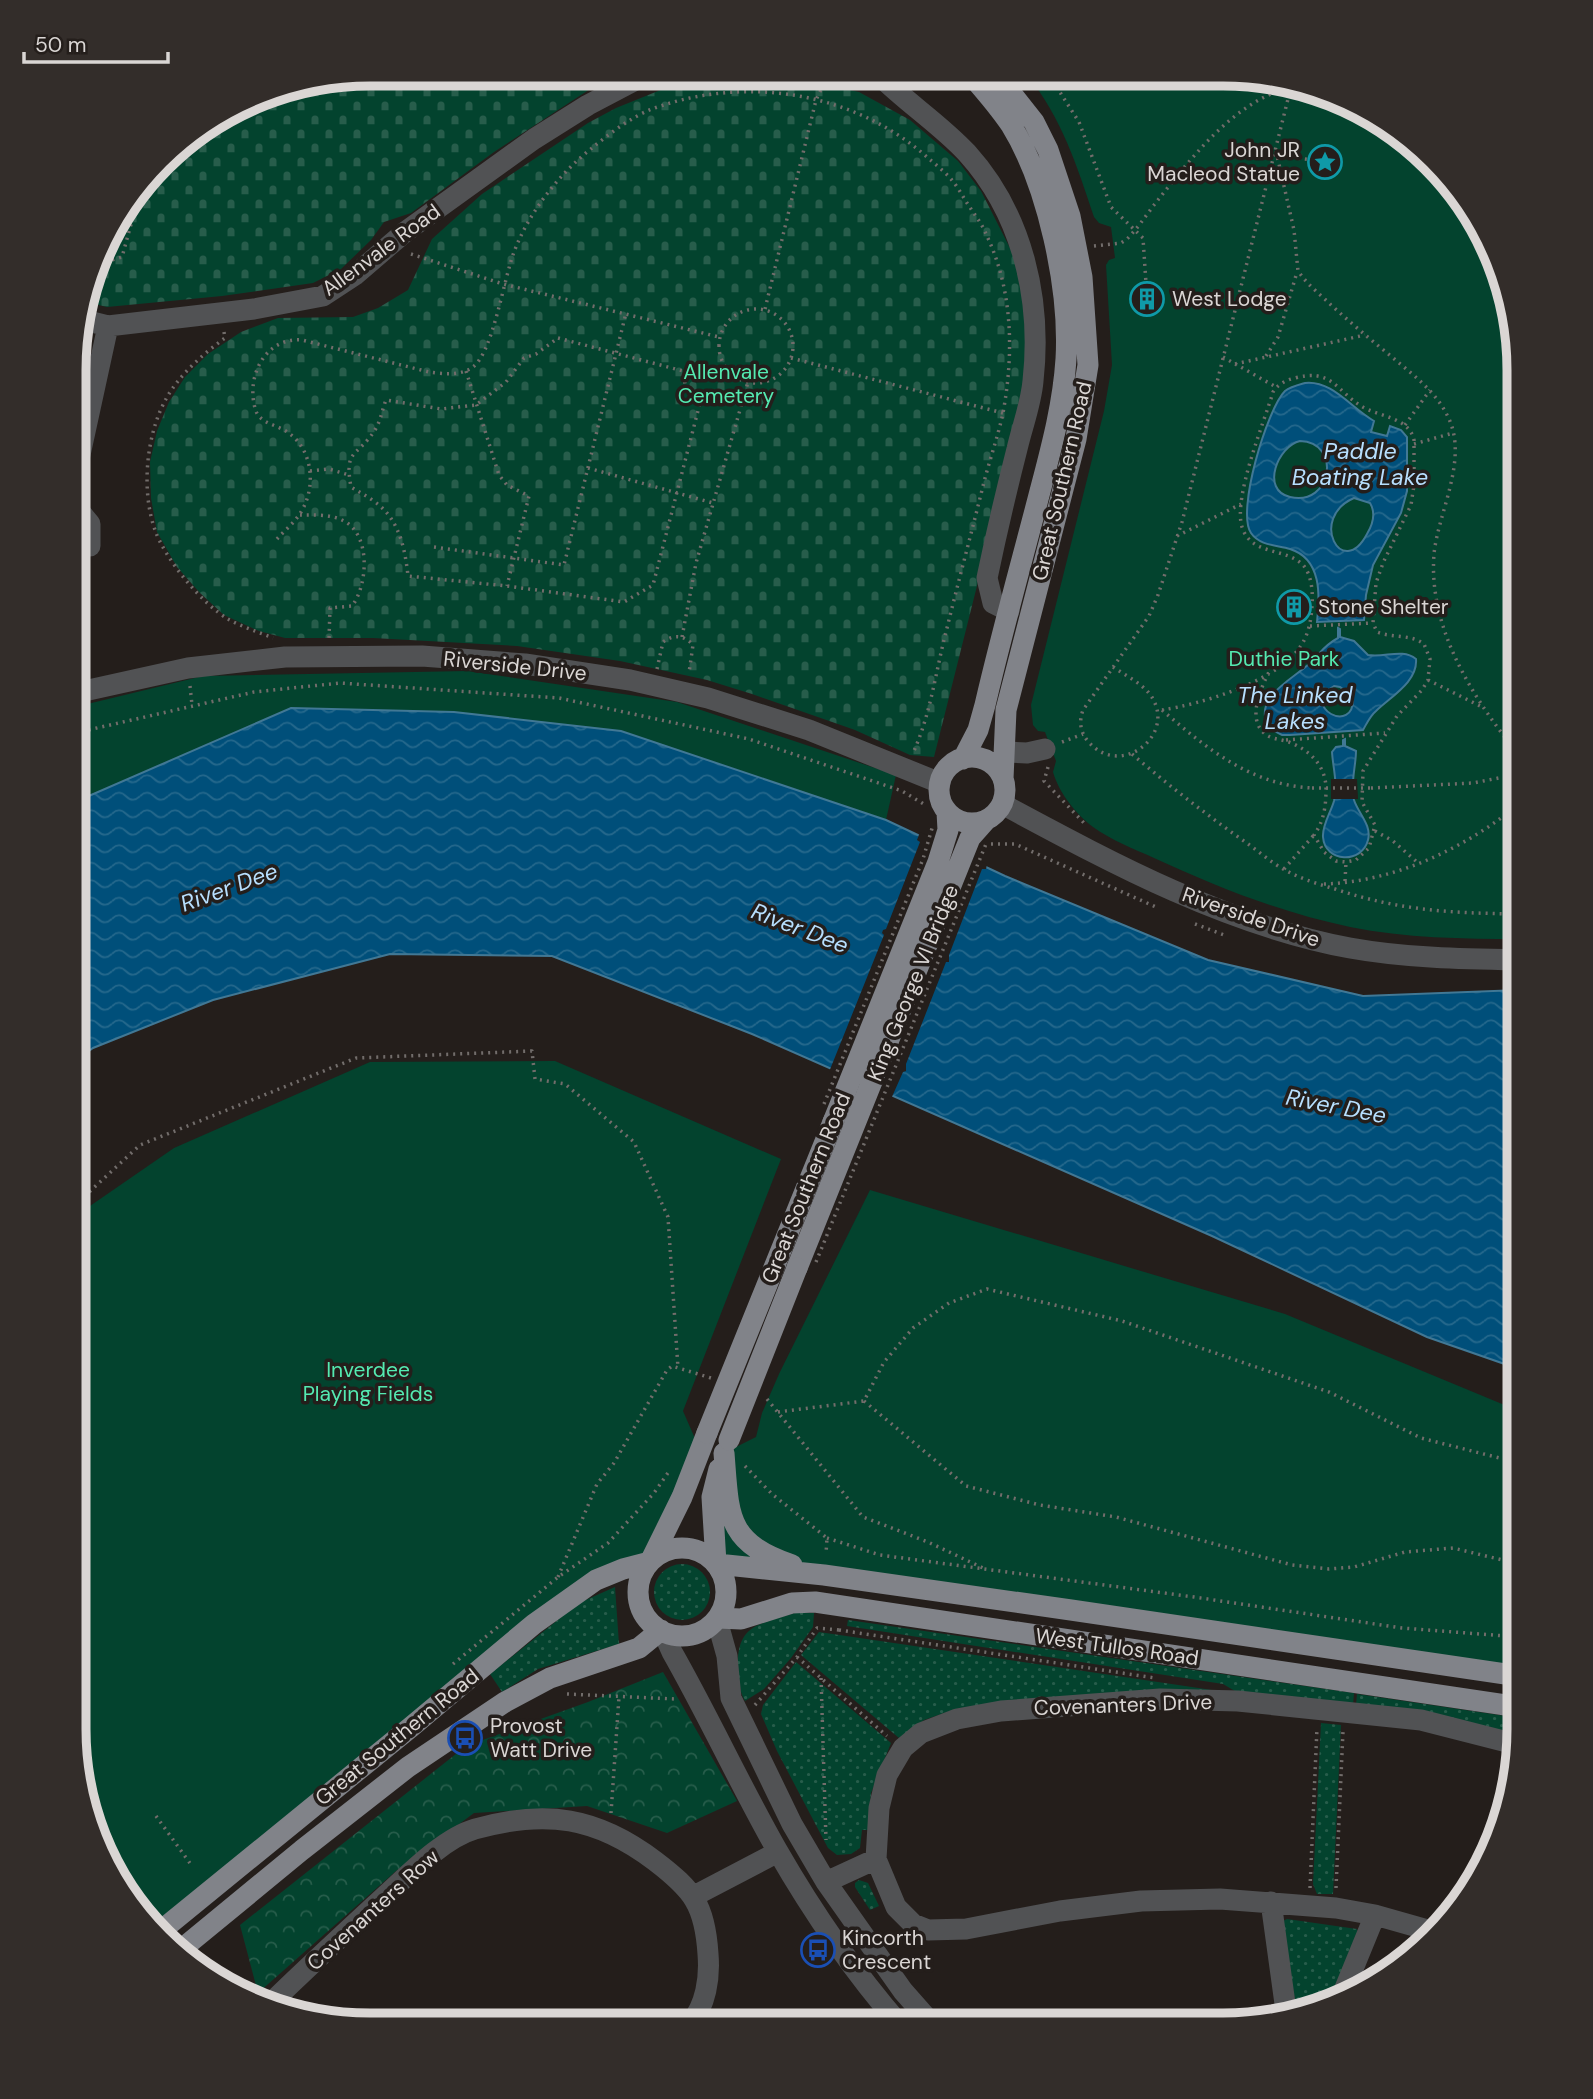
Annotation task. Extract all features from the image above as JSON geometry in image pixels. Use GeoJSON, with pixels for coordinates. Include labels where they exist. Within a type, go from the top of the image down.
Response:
{"type":"FeatureCollection","features":[{"type":"Feature","properties":{"kind":"main road","name":"Great Southern Road"},"geometry":{"type":"LineString","coordinates":[[963,759],[978,730],[1009,611],[1063,394],[1066,357],[1065,322],[1056,253],[1039,186],[1011,125],[980,86]]}},
{"type":"Feature","properties":{"kind":"main road","name":"Great Southern Road"},"geometry":{"type":"LineString","coordinates":[[1003,779],[1006,710],[1076,439],[1086,385],[1088,344],[1078,248],[1070,216],[1048,150],[1034,122],[1006,86]]}},
{"type":"Feature","properties":{"kind":"main road"},"geometry":{"type":"LineString","coordinates":[[972,757],[991,763],[1003,779],[1005,787],[1002,804],[996,814],[986,820],[970,823],[948,821],[940,798],[940,783],[945,772],[963,759],[972,757]]}},
{"type":"Feature","properties":{"kind":"main road","name":"Great Southern Road"},"geometry":{"type":"LineString","coordinates":[[716,1563],[712,1497],[715,1479],[731,1452],[954,884],[978,841],[986,820]]}},
{"type":"Feature","properties":{"kind":"main road","name":"Great Southern Road"},"geometry":{"type":"LineString","coordinates":[[166,1927],[534,1623],[596,1580],[650,1561],[682,1497],[938,862],[948,821]]}},
{"type":"Feature","properties":{"kind":"main road"},"geometry":{"type":"LineString","coordinates":[[731,1452],[728,1506],[734,1524],[747,1542],[767,1556],[824,1575]]}},
{"type":"Feature","properties":{"kind":"main road"},"geometry":{"type":"LineString","coordinates":[[684,1547],[707,1555],[724,1576],[727,1591],[724,1606],[717,1619],[706,1629],[692,1635],[677,1636],[662,1631],[647,1618],[639,1599],[640,1578],[650,1561],[672,1548],[684,1547]]}},
{"type":"Feature","properties":{"kind":"main road","name":"West Tullos Road"},"geometry":{"type":"LineString","coordinates":[[716,1563],[824,1575],[1507,1674]]}},
{"type":"Feature","properties":{"kind":"main road","name":"West Tullos Road"},"geometry":{"type":"LineString","coordinates":[[717,1619],[741,1619],[792,1603],[843,1605],[1507,1705]]}},
{"type":"Feature","properties":{"kind":"main road","name":"Great Southern Road"},"geometry":{"type":"LineString","coordinates":[[186,1945],[408,1767],[451,1738],[537,1684],[639,1648],[662,1631]]}},
{"type":"Feature","properties":{"kind":"street","name":"Allenvale Road"},"geometry":{"type":"LineString","coordinates":[[90,321],[108,326],[245,311],[323,296],[355,275],[413,226],[534,139],[624,86]]}},
{"type":"Feature","properties":{"kind":"street"},"geometry":{"type":"LineString","coordinates":[[892,86],[946,132],[968,155],[1010,219],[1023,253],[1035,309],[1037,334],[1033,384],[987,579],[993,603],[1009,611]]}},
{"type":"Feature","properties":{"kind":"street"},"geometry":{"type":"LineString","coordinates":[[86,435],[108,326]]}},
{"type":"Feature","properties":{"kind":"street"},"geometry":{"type":"LineString","coordinates":[[86,519],[90,524],[90,547]]}},
{"type":"Feature","properties":{"kind":"street","name":"Riverside Drive"},"geometry":{"type":"LineString","coordinates":[[86,691],[188,668],[285,657],[422,656],[524,664],[653,684],[686,692],[798,727],[940,783]]}},
{"type":"Feature","properties":{"kind":"street"},"geometry":{"type":"LineString","coordinates":[[1006,752],[1027,753],[1045,749]]}},
{"type":"Feature","properties":{"kind":"street","name":"Riverside Drive"},"geometry":{"type":"LineString","coordinates":[[1002,804],[1128,871],[1284,931],[1321,942],[1374,952],[1507,959]]}},
{"type":"Feature","properties":{"kind":"street"},"geometry":{"type":"LineString","coordinates":[[717,1619],[727,1656],[731,1698],[792,1824],[826,1882],[923,2013]]}},
{"type":"Feature","properties":{"kind":"street"},"geometry":{"type":"LineString","coordinates":[[662,1631],[778,1852],[831,1933],[890,2013]]}},
{"type":"Feature","properties":{"kind":"street","name":"Covenanters Drive"},"geometry":{"type":"LineString","coordinates":[[876,1859],[879,1808],[887,1775],[903,1748],[921,1733],[957,1719],[1025,1708],[1160,1699],[1238,1701],[1421,1720],[1507,1742]]}},
{"type":"Feature","properties":{"kind":"street","name":"Covenanters Row"},"geometry":{"type":"LineString","coordinates":[[277,1997],[413,1871],[442,1847],[472,1830],[526,1818],[587,1823],[632,1844],[673,1874],[694,1896]]}},
{"type":"Feature","properties":{"kind":"street"},"geometry":{"type":"LineString","coordinates":[[778,1852],[826,1882]]}},
{"type":"Feature","properties":{"kind":"street"},"geometry":{"type":"LineString","coordinates":[[696,2013],[702,2003],[709,1970],[706,1927],[694,1896],[778,1852]]}},
{"type":"Feature","properties":{"kind":"street"},"geometry":{"type":"LineString","coordinates":[[826,1882],[876,1859],[896,1907],[913,1924],[928,1930],[966,1929],[1060,1911],[1141,1901],[1220,1899],[1336,1909],[1376,1915],[1424,1930]]}},
{"type":"Feature","properties":{"kind":"street"},"geometry":{"type":"LineString","coordinates":[[1271,1902],[1285,2006]]}},
{"type":"Feature","properties":{"kind":"street"},"geometry":{"type":"LineString","coordinates":[[1346,1985],[1376,1915]]}},
{"type":"Feature","properties":{"kind":"path"},"geometry":{"type":"LineString","coordinates":[[765,309],[816,100],[823,86]]}},
{"type":"Feature","properties":{"kind":"path"},"geometry":{"type":"LineString","coordinates":[[1056,86],[1079,122],[1111,208],[1143,238],[1146,283]]}},
{"type":"Feature","properties":{"kind":"path"},"geometry":{"type":"LineString","coordinates":[[276,538],[299,515],[310,484],[310,471],[305,450],[299,442],[283,429],[264,421],[255,409],[254,380],[257,367],[276,346],[284,341],[302,340],[429,372],[443,374],[466,371],[473,367],[487,349],[503,284],[514,253],[540,203],[591,148],[649,110],[702,94],[774,91],[852,110],[905,137],[950,178],[986,233],[999,268],[1011,331],[1010,360],[1002,414],[926,720],[915,750]]}},
{"type":"Feature","properties":{"kind":"path"},"geometry":{"type":"LineString","coordinates":[[1078,248],[1121,243],[1197,152],[1225,125],[1263,96],[1278,91]]}},
{"type":"Feature","properties":{"kind":"path"},"geometry":{"type":"LineString","coordinates":[[1155,704],[1157,719],[1154,733],[1145,746],[1132,754],[1117,756],[1102,752],[1089,743],[1081,729],[1083,710],[1154,606],[1177,536],[1289,93]]}},
{"type":"Feature","properties":{"kind":"path"},"geometry":{"type":"LineString","coordinates":[[1264,358],[1278,337],[1298,269],[1294,230],[1275,149]]}},
{"type":"Feature","properties":{"kind":"path"},"geometry":{"type":"LineString","coordinates":[[1277,156],[1322,161]]}},
{"type":"Feature","properties":{"kind":"path"},"geometry":{"type":"LineString","coordinates":[[107,262],[122,257],[135,211]]}},
{"type":"Feature","properties":{"kind":"path"},"geometry":{"type":"LineString","coordinates":[[389,247],[503,284],[719,337]]}},
{"type":"Feature","properties":{"kind":"path"},"geometry":{"type":"LineString","coordinates":[[1298,269],[1305,281],[1430,390],[1445,411],[1453,433],[1451,481],[1434,555],[1436,596],[1443,623],[1461,668],[1483,708],[1507,739]]}},
{"type":"Feature","properties":{"kind":"path"},"geometry":{"type":"LineString","coordinates":[[765,309],[784,321],[791,331],[791,358],[781,374],[771,380],[748,382],[728,371],[722,361],[719,337],[724,326],[741,311],[765,309]]}},
{"type":"Feature","properties":{"kind":"path"},"geometry":{"type":"LineString","coordinates":[[433,547],[564,565],[626,313]]}},
{"type":"Feature","properties":{"kind":"path"},"geometry":{"type":"LineString","coordinates":[[224,330],[225,338],[186,373],[166,399],[154,431],[148,466],[149,500],[155,530],[177,569],[201,597],[228,619],[279,641],[285,657]]}},
{"type":"Feature","properties":{"kind":"path"},"geometry":{"type":"LineString","coordinates":[[1235,364],[1365,335]]}},
{"type":"Feature","properties":{"kind":"path"},"geometry":{"type":"LineString","coordinates":[[558,338],[617,353],[683,371],[685,384],[700,403],[653,586],[624,602],[408,576],[405,551],[395,524],[376,502],[351,487],[349,475],[350,456],[376,429],[386,400],[441,410],[477,405],[484,402],[513,375],[524,358],[536,354],[558,338]]}},
{"type":"Feature","properties":{"kind":"path"},"geometry":{"type":"LineString","coordinates":[[1223,357],[1276,387]]}},
{"type":"Feature","properties":{"kind":"path"},"geometry":{"type":"LineString","coordinates":[[791,358],[1002,414],[1026,416]]}},
{"type":"Feature","properties":{"kind":"path"},"geometry":{"type":"LineString","coordinates":[[466,371],[499,475],[508,485],[529,496],[507,586]]}},
{"type":"Feature","properties":{"kind":"path"},"geometry":{"type":"LineString","coordinates":[[1161,710],[1222,695],[1269,672],[1296,652],[1310,626],[1312,595],[1305,568],[1296,560],[1266,551],[1250,540],[1241,523],[1241,504],[1251,462],[1276,387],[1289,379],[1319,376],[1332,380],[1362,407],[1405,425],[1412,432],[1414,444],[1412,501],[1379,573],[1374,597],[1373,623],[1377,632],[1410,638],[1424,644],[1430,659],[1428,680],[1385,733],[1362,776],[1362,802],[1372,818],[1375,831],[1366,853],[1356,860],[1336,861],[1327,856],[1314,835]]}},
{"type":"Feature","properties":{"kind":"path"},"geometry":{"type":"LineString","coordinates":[[682,637],[696,564],[748,382]]}},
{"type":"Feature","properties":{"kind":"path"},"geometry":{"type":"LineString","coordinates":[[1405,425],[1430,390]]}},
{"type":"Feature","properties":{"kind":"path"},"geometry":{"type":"LineString","coordinates":[[1414,444],[1453,433]]}},
{"type":"Feature","properties":{"kind":"path"},"geometry":{"type":"LineString","coordinates":[[588,468],[713,503]]}},
{"type":"Feature","properties":{"kind":"path"},"geometry":{"type":"LineString","coordinates":[[310,471],[329,469],[349,475]]}},
{"type":"Feature","properties":{"kind":"path"},"geometry":{"type":"LineString","coordinates":[[1177,536],[1241,504]]}},
{"type":"Feature","properties":{"kind":"path"},"geometry":{"type":"LineString","coordinates":[[299,515],[333,517],[346,522],[354,530],[364,554],[364,568],[356,600],[352,606],[330,608],[328,655]]}},
{"type":"Feature","properties":{"kind":"path"},"geometry":{"type":"LineString","coordinates":[[1310,626],[1373,623]]}},
{"type":"Feature","properties":{"kind":"path"},"geometry":{"type":"LineString","coordinates":[[653,684],[663,642],[670,637],[682,637],[693,645],[686,692]]}},
{"type":"Feature","properties":{"kind":"path"},"geometry":{"type":"LineString","coordinates":[[1114,667],[1143,687],[1161,710],[1207,749],[1278,784],[1312,788],[1371,788],[1453,785],[1507,776]]}},
{"type":"Feature","properties":{"kind":"path"},"geometry":{"type":"LineString","coordinates":[[1269,672],[1258,697],[1257,720],[1264,733],[1289,742],[1312,755],[1326,777],[1325,810],[1314,835],[1284,869]]}},
{"type":"Feature","properties":{"kind":"path"},"geometry":{"type":"LineString","coordinates":[[1428,680],[1483,708]]}},
{"type":"Feature","properties":{"kind":"path"},"geometry":{"type":"LineString","coordinates":[[86,730],[254,692],[340,683],[559,698],[749,739],[902,791],[927,806]]}},
{"type":"Feature","properties":{"kind":"path"},"geometry":{"type":"LineString","coordinates":[[1280,740],[1385,733]]}},
{"type":"Feature","properties":{"kind":"path"},"geometry":{"type":"LineString","coordinates":[[1132,754],[1176,792],[1284,869],[1318,884],[1400,907],[1446,912],[1507,914]]}},
{"type":"Feature","properties":{"kind":"path"},"geometry":{"type":"LineString","coordinates":[[1318,884],[1381,875],[1417,862],[1476,835],[1507,813]]}},
{"type":"Feature","properties":{"kind":"path"},"geometry":{"type":"LineString","coordinates":[[1375,831],[1399,845],[1417,862]]}},
{"type":"Feature","properties":{"kind":"path","name":"King George VI Bridge"},"geometry":{"type":"LineString","coordinates":[[815,1266],[978,841]]}},
{"type":"Feature","properties":{"kind":"path"},"geometry":{"type":"LineString","coordinates":[[1345,882],[1346,862]]}},
{"type":"Feature","properties":{"kind":"path"},"geometry":{"type":"LineString","coordinates":[[86,1196],[139,1145],[356,1058],[532,1051],[535,1079],[565,1084],[634,1142],[668,1217],[678,1368]]}},
{"type":"Feature","properties":{"kind":"path"},"geometry":{"type":"LineString","coordinates":[[864,1401],[884,1362],[913,1328],[949,1303],[987,1289],[1122,1321],[1329,1392],[1421,1438],[1507,1460]]}},
{"type":"Feature","properties":{"kind":"path"},"geometry":{"type":"LineString","coordinates":[[778,1412],[864,1401],[966,1486],[1040,1506],[1116,1517],[1292,1565],[1329,1569],[1353,1567],[1405,1552],[1454,1548],[1507,1561]]}},
{"type":"Feature","properties":{"kind":"path"},"geometry":{"type":"LineString","coordinates":[[731,1452],[806,1524],[827,1538],[880,1555],[1402,1628],[1507,1636]]}},
{"type":"Feature","properties":{"kind":"path"},"geometry":{"type":"LineString","coordinates":[[455,1661],[558,1577],[608,1544],[654,1493],[674,1464]]}},
{"type":"Feature","properties":{"kind":"path"},"geometry":{"type":"LineString","coordinates":[[824,1575],[827,1538]]}},
{"type":"Feature","properties":{"kind":"path"},"geometry":{"type":"LineString","coordinates":[[839,1630],[843,1605]]}},
{"type":"Feature","properties":{"kind":"path"},"geometry":{"type":"LineString","coordinates":[[739,1716],[751,1712],[797,1657],[817,1628],[1162,1679]]}},
{"type":"Feature","properties":{"kind":"path"},"geometry":{"type":"LineString","coordinates":[[797,1657],[879,1730]]}},
{"type":"Feature","properties":{"kind":"path"},"geometry":{"type":"LineString","coordinates":[[821,1678],[826,1841]]}},
{"type":"Feature","properties":{"kind":"path"},"geometry":{"type":"LineString","coordinates":[[565,1694],[682,1699]]}},
{"type":"Feature","properties":{"kind":"path"},"geometry":{"type":"LineString","coordinates":[[609,1832],[619,1697]]}},
{"type":"Feature","properties":{"kind":"path"},"geometry":{"type":"LineString","coordinates":[[1309,1906],[1318,1709]]}},
{"type":"Feature","properties":{"kind":"path"},"geometry":{"type":"LineString","coordinates":[[1336,1909],[1344,1711]]}},
{"type":"Feature","properties":{"kind":"path"},"geometry":{"type":"LineString","coordinates":[[156,1816],[192,1866]]}},
{"type":"Feature","properties":{"kind":"green space"},"geometry":{"type":"Polygon","coordinates":[[[351,86],[595,86],[494,152],[411,213],[384,222],[371,240],[341,269],[313,283],[222,296],[107,307],[93,304],[95,296],[115,244],[144,197],[169,169],[197,144],[261,107],[296,95],[351,86]]]}},
{"type":"Feature","properties":{"kind":"green space","name":"Allenvale Cemetery"},"geometry":{"type":"Polygon","coordinates":[[[671,86],[833,86],[859,92],[910,120],[958,161],[981,191],[1013,254],[1024,297],[1028,383],[934,757],[910,755],[855,730],[707,680],[620,661],[517,646],[373,638],[285,638],[259,631],[224,615],[200,593],[177,567],[157,532],[151,498],[150,462],[157,431],[169,402],[185,377],[208,354],[241,332],[278,318],[353,317],[378,308],[408,290],[432,239],[482,194],[588,123],[616,108],[671,86]]]}},
{"type":"Feature","properties":{"kind":"green space","name":"Duthie Park"},"geometry":{"type":"Polygon","coordinates":[[[1035,86],[1242,86],[1297,95],[1332,107],[1396,144],[1424,169],[1449,197],[1478,244],[1498,296],[1507,351],[1507,939],[1392,934],[1350,927],[1275,907],[1202,879],[1107,836],[1080,816],[1059,788],[1053,772],[1056,761],[1045,732],[1038,731],[1033,725],[1031,705],[1104,411],[1112,365],[1106,265],[1109,260],[1115,258],[1111,227],[1099,223],[1094,217],[1075,161],[1059,125],[1035,86]]]}},
{"type":"Feature","properties":{"kind":"green space"},"geometry":{"type":"Polygon","coordinates":[[[467,671],[677,702],[896,775],[886,820],[621,731],[454,712],[291,708],[86,797],[86,704],[203,676],[467,671]]]}},
{"type":"Feature","properties":{"kind":"green space","name":"Inverdee Playing Fields"},"geometry":{"type":"Polygon","coordinates":[[[555,1061],[781,1159],[683,1411],[700,1450],[651,1560],[596,1580],[166,1927],[144,1902],[115,1855],[95,1803],[88,1766],[86,1209],[174,1148],[370,1062],[555,1061]]]}},
{"type":"Feature","properties":{"kind":"green space"},"geometry":{"type":"Polygon","coordinates":[[[870,1190],[1285,1314],[1507,1406],[1507,1674],[716,1563],[724,1453],[756,1437],[762,1413],[870,1190]]]}},
{"type":"Feature","properties":{"kind":"green space"},"geometry":{"type":"Polygon","coordinates":[[[682,1564],[693,1566],[702,1572],[708,1581],[708,1603],[702,1612],[693,1618],[682,1620],[671,1618],[662,1612],[656,1603],[654,1592],[656,1581],[662,1572],[671,1566],[682,1564]]]}},
{"type":"Feature","properties":{"kind":"green space"},"geometry":{"type":"Polygon","coordinates":[[[615,1587],[619,1644],[538,1669],[502,1692],[490,1674],[579,1603],[615,1587]]]}},
{"type":"Feature","properties":{"kind":"green space"},"geometry":{"type":"Polygon","coordinates":[[[795,1613],[814,1613],[813,1627],[764,1689],[745,1701],[740,1689],[738,1668],[741,1642],[753,1628],[795,1613]]]}},
{"type":"Feature","properties":{"kind":"green space"},"geometry":{"type":"Polygon","coordinates":[[[848,1620],[1354,1693],[1353,1705],[1240,1694],[1223,1684],[847,1626],[848,1620]]]}},
{"type":"Feature","properties":{"kind":"green space"},"geometry":{"type":"Polygon","coordinates":[[[819,1632],[1212,1690],[956,1709],[924,1720],[899,1738],[801,1655],[819,1632]]]}},
{"type":"Feature","properties":{"kind":"green space"},"geometry":{"type":"Polygon","coordinates":[[[796,1662],[891,1743],[871,1793],[868,1830],[862,1830],[860,1848],[851,1854],[837,1855],[828,1848],[777,1751],[761,1714],[763,1705],[796,1662]]]}},
{"type":"Feature","properties":{"kind":"green space"},"geometry":{"type":"Polygon","coordinates":[[[663,1672],[737,1801],[667,1833],[587,1806],[474,1813],[396,1871],[260,1991],[257,1990],[240,1925],[466,1746],[663,1672]]]}},
{"type":"Feature","properties":{"kind":"green space"},"geometry":{"type":"Polygon","coordinates":[[[1357,1694],[1507,1716],[1507,1736],[1356,1705],[1357,1694]]]}},
{"type":"Feature","properties":{"kind":"green space"},"geometry":{"type":"Polygon","coordinates":[[[1321,1723],[1341,1725],[1333,1894],[1317,1894],[1313,1884],[1321,1723]]]}},
{"type":"Feature","properties":{"kind":"green space"},"geometry":{"type":"Polygon","coordinates":[[[859,1880],[868,1883],[879,1906],[870,1910],[855,1887],[859,1880]]]}},
{"type":"Feature","properties":{"kind":"green space"},"geometry":{"type":"Polygon","coordinates":[[[1287,1919],[1357,1929],[1357,1939],[1336,1990],[1295,2004],[1283,1921],[1287,1919]]]}},
{"type":"Feature","properties":{"kind":"water","name":"The Linked Lakes"},"geometry":{"type":"Polygon","coordinates":[[[1305,383],[1315,383],[1333,390],[1374,421],[1371,432],[1387,436],[1390,426],[1401,430],[1407,437],[1407,491],[1401,513],[1373,565],[1364,620],[1317,622],[1317,580],[1308,561],[1290,549],[1259,540],[1251,533],[1247,522],[1250,484],[1270,418],[1285,391],[1305,383]],[[1300,441],[1285,451],[1279,459],[1274,478],[1281,493],[1304,498],[1315,493],[1323,484],[1326,462],[1322,452],[1313,444],[1300,441]],[[1354,498],[1340,507],[1333,519],[1331,531],[1340,549],[1348,551],[1357,547],[1373,519],[1370,503],[1354,498]]]}},
{"type":"Feature","properties":{"kind":"water","name":"The Linked Lakes"},"geometry":{"type":"Polygon","coordinates":[[[1338,628],[1340,637],[1354,641],[1368,655],[1411,656],[1416,659],[1413,675],[1374,713],[1363,730],[1282,735],[1269,728],[1265,708],[1269,699],[1338,638],[1338,628]],[[1334,686],[1325,694],[1322,702],[1331,714],[1339,716],[1346,715],[1351,709],[1353,697],[1340,687],[1334,686]]]}},
{"type":"Feature","properties":{"kind":"water","name":"River Dee"},"geometry":{"type":"Polygon","coordinates":[[[291,708],[454,712],[621,731],[886,820],[1005,876],[1208,960],[1363,996],[1507,990],[1507,1365],[1427,1337],[1212,1236],[752,1034],[552,956],[390,954],[213,1000],[86,1053],[86,797],[291,708]]]}},
{"type":"Feature","properties":{"kind":"water","name":"The Linked Lakes"},"geometry":{"type":"Polygon","coordinates":[[[1345,739],[1345,746],[1356,751],[1353,794],[1369,835],[1359,853],[1344,857],[1330,852],[1323,837],[1335,795],[1332,752],[1336,747],[1343,746],[1345,739]]]}},
{"type":"Feature","properties":{"kind":"pier"},"geometry":{"type":"Polygon","coordinates":[[[1331,779],[1357,779],[1358,799],[1331,799],[1331,779]]]}},
{"type":"Feature","properties":{"kind":"pier"},"geometry":{"type":"Polygon","coordinates":[[[920,832],[987,864],[986,869],[982,869],[949,955],[949,962],[946,962],[906,1064],[906,1071],[903,1072],[891,1099],[829,1072],[920,842],[917,840],[920,832]]]}},
{"type":"Feature","properties":{"kind":"place","name":"John JR Macleod Statue"},"geometry":{"type":"Point","coordinates":[1325,162]}},
{"type":"Feature","properties":{"kind":"place","name":"West Lodge"},"geometry":{"type":"Point","coordinates":[1147,299]}},
{"type":"Feature","properties":{"kind":"place","name":"Stone Shelter"},"geometry":{"type":"Point","coordinates":[1294,607]}},
{"type":"Feature","properties":{"kind":"place","name":"Provost Watt Drive"},"geometry":{"type":"Point","coordinates":[465,1738]}},
{"type":"Feature","properties":{"kind":"place","name":"Kincorth Crescent"},"geometry":{"type":"Point","coordinates":[818,1950]}},
{"type":"Feature","properties":{"kind":"water label","name":"Paddle Boating Lake"},"geometry":{"type":"Point","coordinates":[1360,464]}}]}
